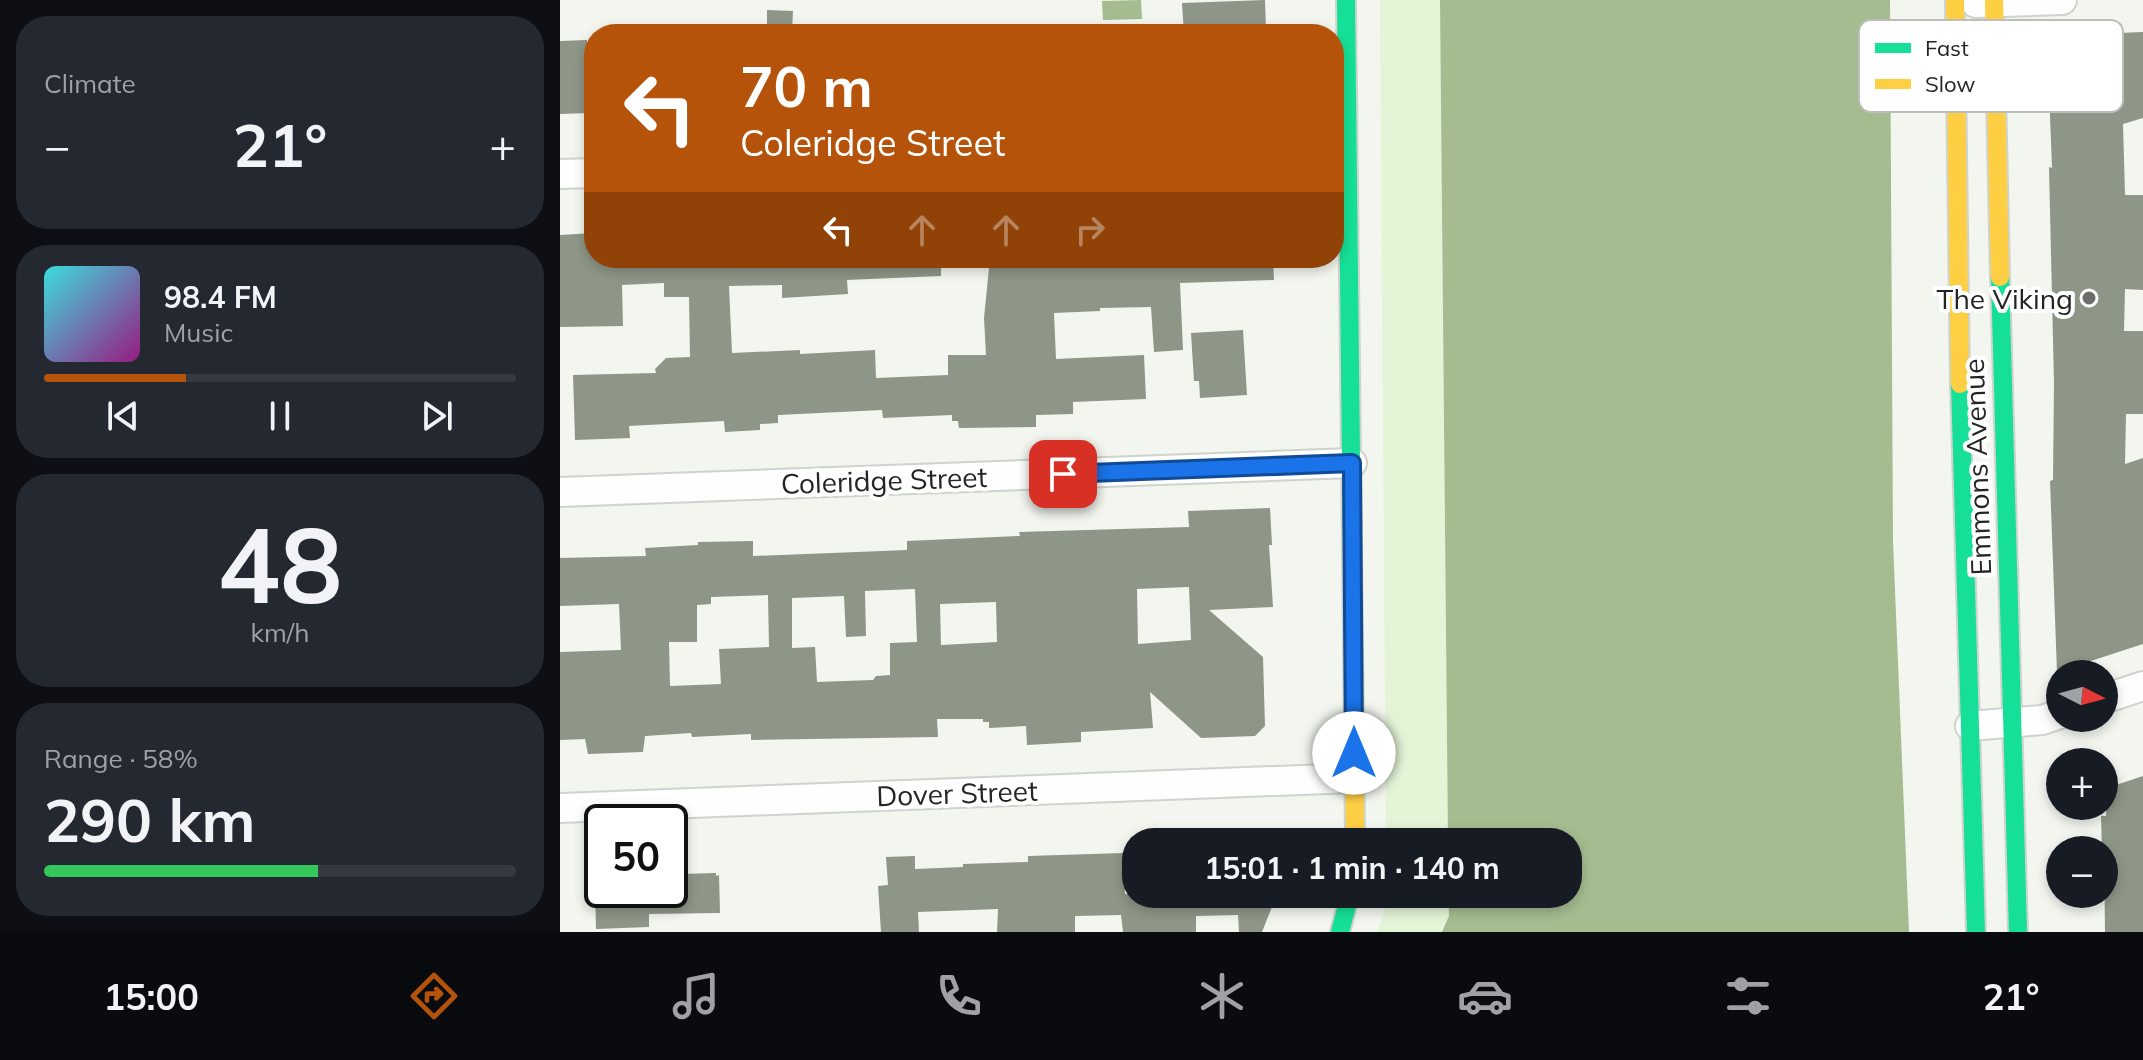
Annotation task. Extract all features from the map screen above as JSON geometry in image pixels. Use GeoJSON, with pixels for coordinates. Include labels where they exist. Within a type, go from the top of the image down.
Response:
{"type":"FeatureCollection","features":[{"type":"Feature","properties":{"kind":"main road"},"geometry":{"type":"LineString","coordinates":[[1344,49],[1346,0]]}},
{"type":"Feature","properties":{"kind":"main road","name":"Emmons Avenue"},"geometry":{"type":"LineString","coordinates":[[1956,112],[1959,335],[1976,932]]}},
{"type":"Feature","properties":{"kind":"main road","name":"Emmons Avenue"},"geometry":{"type":"LineString","coordinates":[[1997,112],[2018,932]]}},
{"type":"Feature","properties":{"kind":"main road"},"geometry":{"type":"LineString","coordinates":[[1344,252],[1352,463],[1355,828]]}},
{"type":"Feature","properties":{"kind":"main road"},"geometry":{"type":"LineString","coordinates":[[1340,932],[1346,908]]}},
{"type":"Feature","properties":{"kind":"street"},"geometry":{"type":"LineString","coordinates":[[1955,2],[2062,0]]}},
{"type":"Feature","properties":{"kind":"street"},"geometry":{"type":"LineString","coordinates":[[560,174],[584,173]]}},
{"type":"Feature","properties":{"kind":"street","name":"Coleridge Street"},"geometry":{"type":"LineString","coordinates":[[560,492],[1352,463]]}},
{"type":"Feature","properties":{"kind":"street"},"geometry":{"type":"LineString","coordinates":[[2118,694],[2143,686]]}},
{"type":"Feature","properties":{"kind":"street"},"geometry":{"type":"LineString","coordinates":[[1970,726],[2046,719]]}},
{"type":"Feature","properties":{"kind":"street","name":"Dover Street"},"geometry":{"type":"LineString","coordinates":[[560,808],[1354,778]]}},
{"type":"Feature","properties":{"kind":"shaded area"},"geometry":{"type":"Polygon","coordinates":[[[1141,0],[1142,19],[1103,20],[1102,1],[1141,0]]]}},
{"type":"Feature","properties":{"kind":"shaded area"},"geometry":{"type":"Polygon","coordinates":[[[1380,0],[1440,0],[1448,828],[1386,828],[1380,0]]]}},
{"type":"Feature","properties":{"kind":"shaded area"},"geometry":{"type":"Polygon","coordinates":[[[1440,0],[1890,0],[1890,20],[1859,20],[1859,112],[1891,112],[1893,541],[1909,932],[1442,932],[1449,916],[1449,908],[1582,908],[1582,828],[1448,828],[1440,0]]]}},
{"type":"Feature","properties":{"kind":"shaded area"},"geometry":{"type":"Polygon","coordinates":[[[1386,908],[1449,908],[1449,916],[1442,932],[1377,932],[1386,908]]]}},
{"type":"Feature","properties":{"kind":"building"},"geometry":{"type":"Polygon","coordinates":[[[1265,0],[1266,24],[1183,24],[1182,3],[1265,0]]]}},
{"type":"Feature","properties":{"kind":"building"},"geometry":{"type":"Polygon","coordinates":[[[767,10],[793,11],[792,24],[767,24],[767,10]]]}},
{"type":"Feature","properties":{"kind":"building"},"geometry":{"type":"Polygon","coordinates":[[[2143,32],[2143,118],[2123,124],[2125,195],[2143,195],[2143,290],[2125,289],[2124,331],[2143,331],[2143,414],[2126,414],[2125,464],[2143,458],[2143,644],[2094,660],[2057,660],[2050,481],[2053,480],[2054,383],[2050,112],[2123,112],[2123,33],[2143,32]]]}},
{"type":"Feature","properties":{"kind":"building"},"geometry":{"type":"Polygon","coordinates":[[[584,40],[584,113],[560,114],[560,41],[584,40]]]}},
{"type":"Feature","properties":{"kind":"building"},"geometry":{"type":"Polygon","coordinates":[[[584,234],[584,268],[941,268],[941,276],[847,280],[848,294],[782,298],[782,285],[729,286],[732,353],[800,350],[800,354],[875,350],[876,378],[948,375],[948,355],[986,355],[984,318],[989,268],[1273,268],[1274,280],[1180,283],[1183,350],[1154,352],[1151,307],[1054,313],[1056,359],[1144,355],[1146,399],[1073,402],[1073,414],[1036,415],[1036,427],[959,428],[958,421],[952,421],[952,415],[883,418],[882,410],[778,415],[778,423],[760,424],[760,430],[725,432],[724,421],[629,426],[630,438],[575,440],[573,375],[656,373],[655,369],[666,358],[690,357],[689,297],[664,297],[664,283],[622,285],[623,326],[560,327],[560,235],[584,234]]]}},
{"type":"Feature","properties":{"kind":"building"},"geometry":{"type":"Polygon","coordinates":[[[1243,330],[1247,395],[1200,398],[1199,381],[1194,381],[1191,333],[1243,330]]]}},
{"type":"Feature","properties":{"kind":"building"},"geometry":{"type":"Polygon","coordinates":[[[1270,508],[1273,607],[1209,610],[1263,657],[1265,726],[1255,736],[1201,738],[1150,692],[1153,728],[1081,732],[1081,742],[1027,745],[1026,726],[989,728],[989,722],[983,722],[983,719],[937,719],[938,737],[751,740],[751,734],[645,736],[643,752],[588,754],[585,739],[560,740],[560,652],[621,650],[619,604],[560,606],[560,558],[646,556],[645,548],[698,545],[698,542],[753,541],[753,556],[907,550],[907,541],[1020,536],[1019,532],[1189,527],[1188,511],[1270,508]],[[1189,587],[1137,589],[1138,644],[1191,640],[1189,587]],[[915,589],[865,591],[866,636],[846,637],[844,596],[792,598],[792,648],[815,647],[817,682],[873,680],[876,676],[890,675],[890,643],[917,642],[915,589]],[[768,595],[711,597],[711,604],[697,605],[697,642],[669,642],[670,686],[721,684],[719,649],[769,647],[768,595]],[[996,602],[940,604],[941,645],[997,642],[996,602]]]}},
{"type":"Feature","properties":{"kind":"building"},"geometry":{"type":"Polygon","coordinates":[[[2143,776],[2143,932],[2105,932],[2105,908],[2118,908],[2118,836],[2102,836],[2101,820],[2118,820],[2118,784],[2143,776]]]}},
{"type":"Feature","properties":{"kind":"building"},"geometry":{"type":"Polygon","coordinates":[[[1122,853],[1122,908],[1271,908],[1262,932],[1239,932],[1238,915],[1196,916],[1196,932],[1123,932],[1121,915],[1075,916],[1075,932],[997,932],[998,909],[918,912],[919,932],[881,932],[878,886],[888,885],[886,857],[915,856],[915,869],[1028,862],[1028,856],[1122,853]]]}},
{"type":"Feature","properties":{"kind":"building"},"geometry":{"type":"Polygon","coordinates":[[[688,874],[719,875],[720,913],[649,914],[649,927],[596,929],[595,908],[688,908],[688,874]]]}},
{"type":"Feature","properties":{"kind":"traffic: fast"},"geometry":{"type":"LineString","coordinates":[[1346,0],[1354,737]]}},
{"type":"Feature","properties":{"kind":"traffic: fast"},"geometry":{"type":"LineString","coordinates":[[2000,277],[2018,932]]}},
{"type":"Feature","properties":{"kind":"traffic: fast"},"geometry":{"type":"LineString","coordinates":[[1960,384],[1976,932]]}},
{"type":"Feature","properties":{"kind":"traffic: fast"},"geometry":{"type":"LineString","coordinates":[[1340,932],[1346,908]]}},
{"type":"Feature","properties":{"kind":"traffic: slow"},"geometry":{"type":"LineString","coordinates":[[1955,0],[1955,20]]}},
{"type":"Feature","properties":{"kind":"traffic: slow"},"geometry":{"type":"LineString","coordinates":[[1994,0],[1994,20]]}},
{"type":"Feature","properties":{"kind":"traffic: slow"},"geometry":{"type":"LineString","coordinates":[[1956,112],[1960,384]]}},
{"type":"Feature","properties":{"kind":"traffic: slow"},"geometry":{"type":"LineString","coordinates":[[1996,112],[2000,277]]}},
{"type":"Feature","properties":{"kind":"traffic: slow"},"geometry":{"type":"LineString","coordinates":[[1354,737],[1355,828]]}},
{"type":"Feature","properties":{"kind":"place","name":"The Viking"},"geometry":{"type":"Point","coordinates":[2089,298]}},
{"type":"Feature","properties":{"kind":"route"},"geometry":{"type":"LineString","coordinates":[[1063,474],[1352,463],[1354,753]]}}]}
